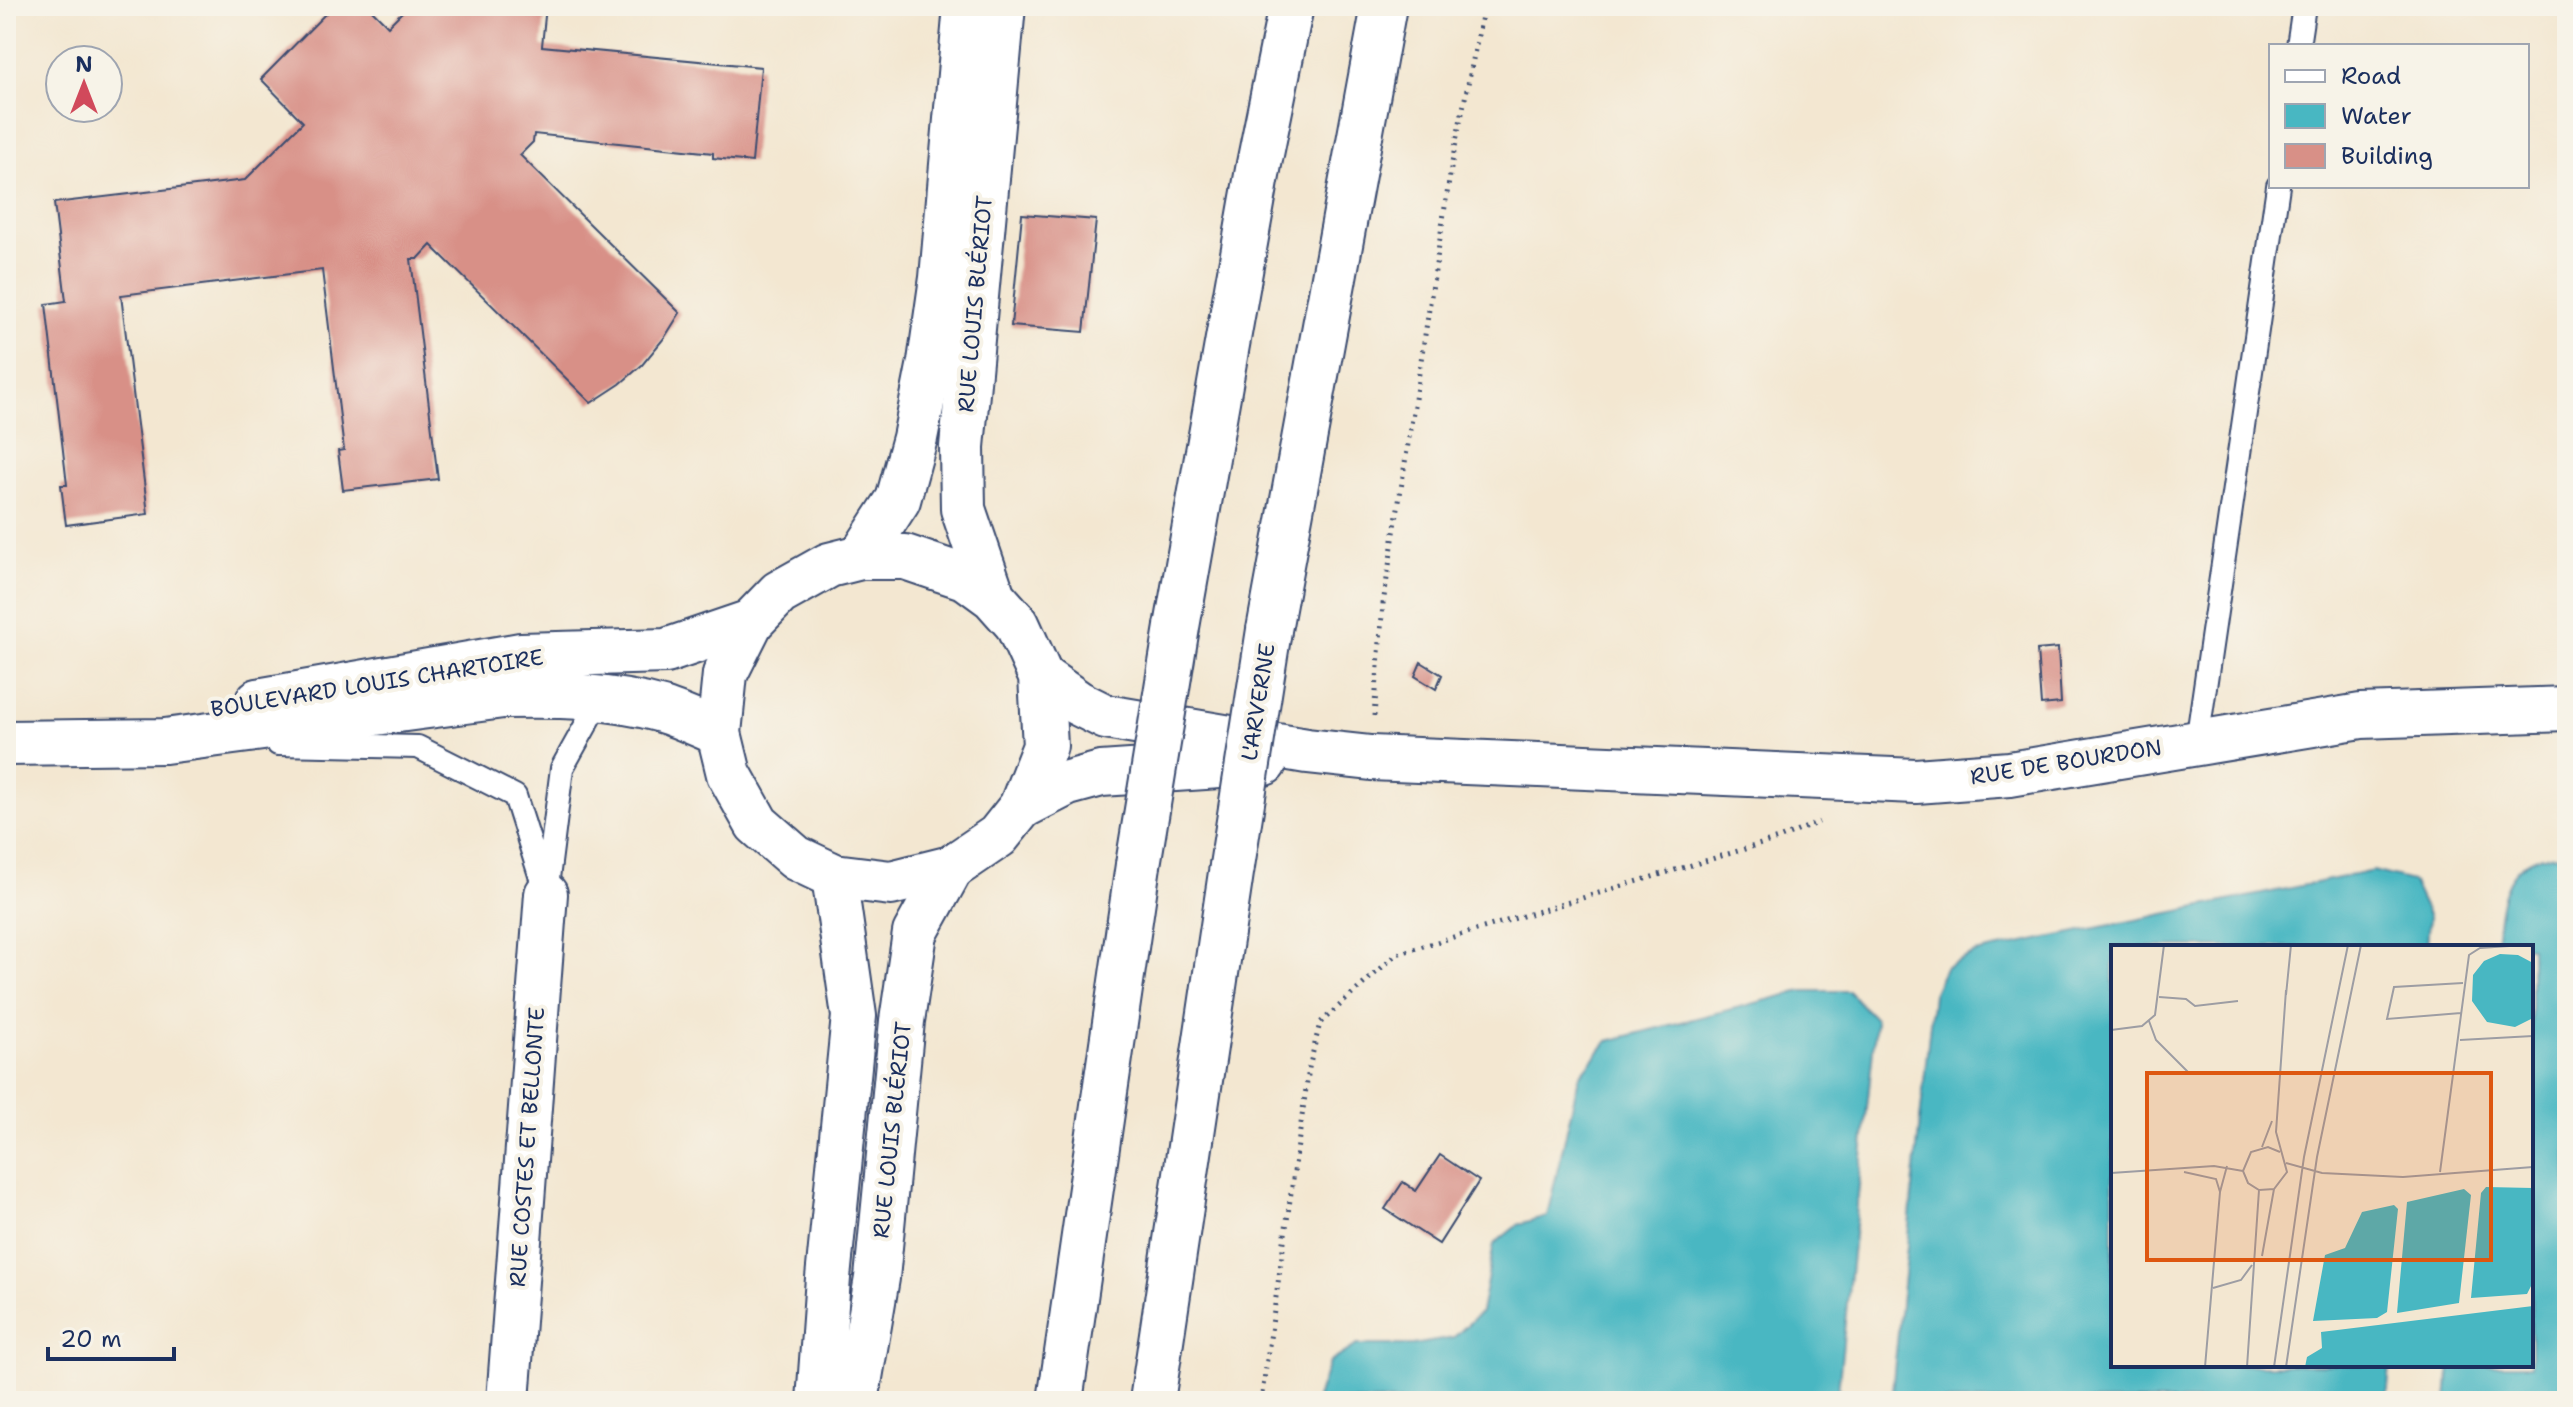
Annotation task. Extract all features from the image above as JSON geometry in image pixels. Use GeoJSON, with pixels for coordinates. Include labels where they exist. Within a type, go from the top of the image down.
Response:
{"type":"FeatureCollection","features":[{"type":"Feature","properties":{"kind":"main road","name":"RUE LOUIS BLÉRIOT"},"geometry":{"type":"LineString","coordinates":[[861,557],[898,500],[915,438],[930,362],[942,278],[966,6]]}},
{"type":"Feature","properties":{"kind":"main road","name":"RUE LOUIS BLÉRIOT"},"geometry":{"type":"LineString","coordinates":[[993,597],[963,509],[962,447],[1003,6]]}},
{"type":"Feature","properties":{"kind":"main road"},"geometry":{"type":"LineString","coordinates":[[1060,1401],[1138,865],[1177,627],[1259,164],[1291,6]]}},
{"type":"Feature","properties":{"kind":"main road","name":"L'ARVERNE"},"geometry":{"type":"LineString","coordinates":[[1152,1401],[1269,630],[1384,6]]}},
{"type":"Feature","properties":{"kind":"main road"},"geometry":{"type":"LineString","coordinates":[[861,557],[905,557],[967,578],[993,597],[1017,624],[1041,677],[1045,746],[1021,807],[998,836],[951,868],[891,883],[834,876],[796,858],[757,824],[729,774],[719,733],[725,674],[751,622],[779,593],[829,565],[861,557]]}},
{"type":"Feature","properties":{"kind":"main road","name":"BOULEVARD LOUIS CHARTOIRE"},"geometry":{"type":"LineString","coordinates":[[50,741],[348,684],[521,655],[666,651],[751,622]]}},
{"type":"Feature","properties":{"kind":"main road","name":"RUE DE BOURDON"},"geometry":{"type":"LineString","coordinates":[[1041,677],[1078,703],[1106,717],[1307,751],[1371,758],[1916,781],[2010,774],[2361,716],[2567,709]]}},
{"type":"Feature","properties":{"kind":"main road","name":"BOULEVARD LOUIS CHARTOIRE"},"geometry":{"type":"LineString","coordinates":[[6,743],[165,741],[503,696],[553,695],[601,698],[662,710],[719,733]]}},
{"type":"Feature","properties":{"kind":"main road","name":"RUE DE BOURDON"},"geometry":{"type":"LineString","coordinates":[[1021,807],[1068,783],[1101,774],[1371,758]]}},
{"type":"Feature","properties":{"kind":"main road","name":"RUE LOUIS BLÉRIOT"},"geometry":{"type":"LineString","coordinates":[[856,1401],[877,1278],[902,1021],[915,933],[951,868]]}},
{"type":"Feature","properties":{"kind":"main road"},"geometry":{"type":"LineString","coordinates":[[819,1401],[854,1016],[834,876]]}},
{"type":"Feature","properties":{"kind":"street","name":"RUE COSTES ET BELLONTE"},"geometry":{"type":"LineString","coordinates":[[508,1401],[546,894]]}},
{"type":"Feature","properties":{"kind":"lane"},"geometry":{"type":"LineString","coordinates":[[2298,44],[2304,6]]}},
{"type":"Feature","properties":{"kind":"lane"},"geometry":{"type":"LineString","coordinates":[[2197,742],[2278,188]]}},
{"type":"Feature","properties":{"kind":"lane"},"geometry":{"type":"LineString","coordinates":[[546,894],[562,768],[601,698]]}},
{"type":"Feature","properties":{"kind":"lane"},"geometry":{"type":"LineString","coordinates":[[165,741],[418,747],[515,796],[546,894]]}},
{"type":"Feature","properties":{"kind":"lane"},"geometry":{"type":"LineString","coordinates":[[797,1401],[828,1278]]}},
{"type":"Feature","properties":{"kind":"path"},"geometry":{"type":"LineString","coordinates":[[1371,758],[1383,604],[1452,162],[1484,6]]}},
{"type":"Feature","properties":{"kind":"path"},"geometry":{"type":"LineString","coordinates":[[1261,1401],[1309,1068],[1320,1023],[1397,954],[1781,838],[1822,821]]}},
{"type":"Feature","properties":{"kind":"water"},"geometry":{"type":"Polygon","coordinates":[[[2546,856],[2567,856],[2567,1401],[2447,1401],[2450,1367],[2533,1367],[2533,945],[2496,945],[2498,921],[2508,884],[2523,865],[2546,856]]]}},
{"type":"Feature","properties":{"kind":"water"},"geometry":{"type":"Polygon","coordinates":[[[2373,871],[2412,881],[2429,917],[2427,945],[2111,945],[2111,1367],[2390,1367],[2387,1401],[1891,1401],[1933,994],[1945,968],[1975,953],[2373,871]]]}},
{"type":"Feature","properties":{"kind":"water"},"geometry":{"type":"Polygon","coordinates":[[[1802,991],[1848,991],[1876,1020],[1837,1401],[1316,1401],[1329,1363],[1357,1345],[1413,1345],[1453,1338],[1481,1312],[1494,1244],[1519,1224],[1547,1216],[1579,1077],[1608,1041],[1802,991]]]}},
{"type":"Feature","properties":{"kind":"building"},"geometry":{"type":"Polygon","coordinates":[[[333,6],[368,6],[388,26],[408,6],[546,6],[542,46],[761,67],[752,162],[713,158],[713,153],[534,134],[533,142],[520,155],[680,313],[642,365],[591,403],[431,245],[418,259],[411,259],[438,479],[343,490],[338,451],[344,450],[322,270],[121,295],[148,514],[66,525],[61,485],[67,485],[46,304],[66,301],[54,203],[245,180],[303,122],[261,79],[333,6]]]}},
{"type":"Feature","properties":{"kind":"building"},"geometry":{"type":"Polygon","coordinates":[[[1022,214],[1096,220],[1084,332],[1011,326],[1022,214]]]}},
{"type":"Feature","properties":{"kind":"building"},"geometry":{"type":"Polygon","coordinates":[[[2058,648],[2061,703],[2041,705],[2037,650],[2058,648]]]}},
{"type":"Feature","properties":{"kind":"building"},"geometry":{"type":"Polygon","coordinates":[[[1421,662],[1442,675],[1436,689],[1415,676],[1421,662]]]}},
{"type":"Feature","properties":{"kind":"building"},"geometry":{"type":"Polygon","coordinates":[[[1440,1155],[1479,1181],[1439,1244],[1385,1209],[1403,1182],[1416,1191],[1440,1155]]]}}]}
